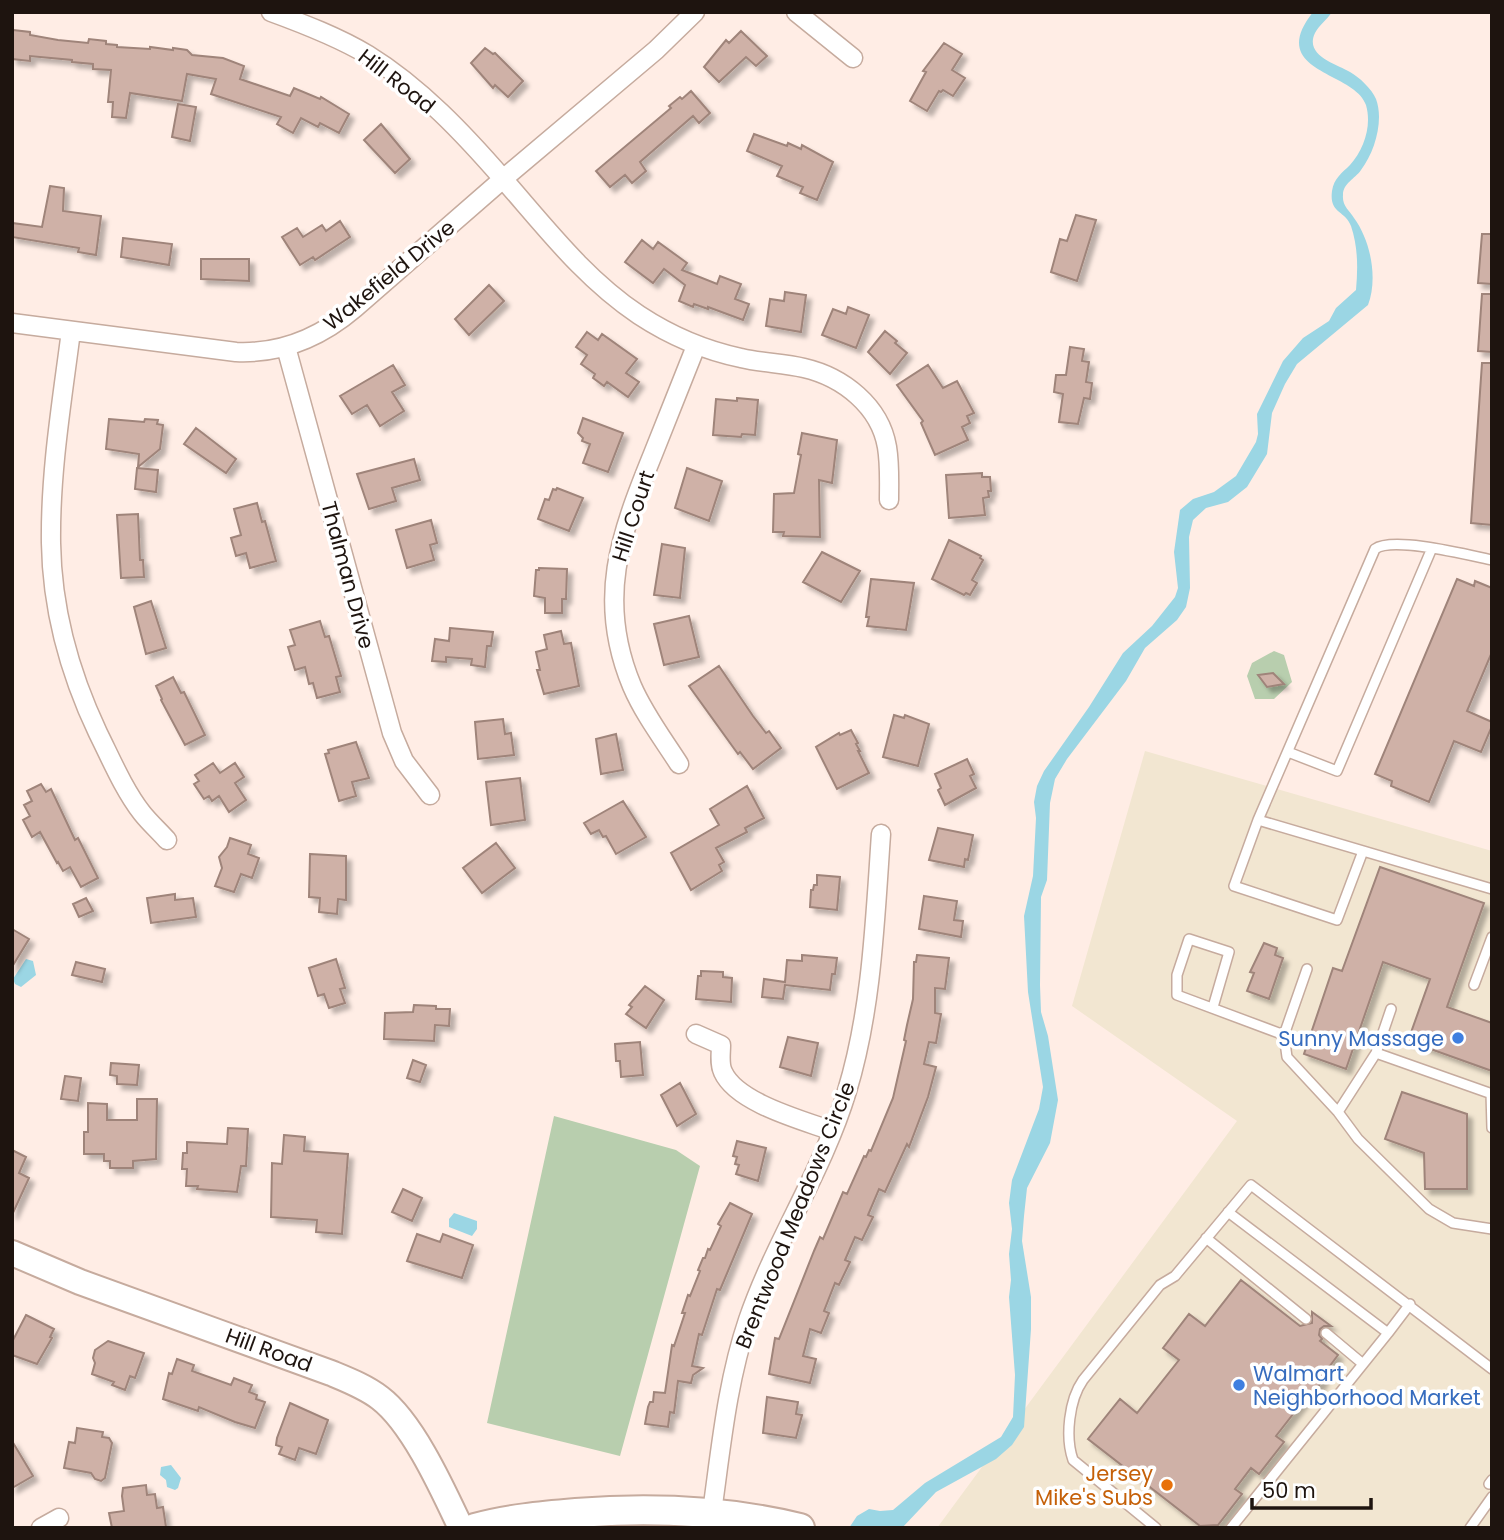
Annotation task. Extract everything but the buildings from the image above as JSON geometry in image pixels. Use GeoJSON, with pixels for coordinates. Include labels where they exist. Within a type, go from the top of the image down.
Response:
{"type":"FeatureCollection","features":[{"type":"Feature","properties":{"kind":"main road"},"geometry":{"type":"LineString","coordinates":[[475,1528],[507,1520],[585,1520],[677,1510],[712,1512],[800,1528]]}},
{"type":"Feature","properties":{"kind":"street","name":"Hill Road"},"geometry":{"type":"LineString","coordinates":[[271,12],[328,34],[387,68],[426,101],[503,179]]}},
{"type":"Feature","properties":{"kind":"street","name":"Wakefield Drive"},"geometry":{"type":"LineString","coordinates":[[12,323],[236,352],[260,352],[286,347],[322,331],[344,317],[656,50],[695,12]]}},
{"type":"Feature","properties":{"kind":"street"},"geometry":{"type":"LineString","coordinates":[[796,12],[853,58]]}},
{"type":"Feature","properties":{"kind":"street"},"geometry":{"type":"LineString","coordinates":[[503,179],[556,240],[608,293],[664,330],[696,346],[738,358],[813,370],[851,390],[871,412],[885,437],[889,461],[889,500]]}},
{"type":"Feature","properties":{"kind":"street"},"geometry":{"type":"LineString","coordinates":[[71,331],[55,459],[51,522],[52,572],[61,627],[75,678],[106,749],[135,803],[167,840]]}},
{"type":"Feature","properties":{"kind":"street","name":"Hill Court"},"geometry":{"type":"LineString","coordinates":[[679,764],[644,709],[627,673],[617,630],[615,582],[617,555],[629,515],[696,346]]}},
{"type":"Feature","properties":{"kind":"street","name":"Thalman Drive"},"geometry":{"type":"LineString","coordinates":[[286,347],[392,733],[404,761],[430,795]]}},
{"type":"Feature","properties":{"kind":"street","name":"Brentwood Meadows Circle"},"geometry":{"type":"LineString","coordinates":[[712,1512],[732,1380],[749,1318],[832,1131],[853,1069],[865,1009],[881,834]]}},
{"type":"Feature","properties":{"kind":"street"},"geometry":{"type":"LineString","coordinates":[[696,1034],[721,1045],[721,1066],[724,1074],[740,1092],[761,1104],[832,1131]]}},
{"type":"Feature","properties":{"kind":"street","name":"Hill Road"},"geometry":{"type":"LineString","coordinates":[[13,1256],[331,1373],[370,1391],[387,1404],[410,1433],[438,1480],[461,1528]]}},
{"type":"Feature","properties":{"kind":"street"},"geometry":{"type":"LineString","coordinates":[[41,1528],[59,1518]]}},
{"type":"Feature","properties":{"kind":"lane"},"geometry":{"type":"LineString","coordinates":[[1363,851],[1337,920],[1234,886],[1258,820],[1375,549],[1387,544],[1432,548],[1492,560]]}},
{"type":"Feature","properties":{"kind":"lane"},"geometry":{"type":"LineString","coordinates":[[1288,752],[1337,771],[1432,548]]}},
{"type":"Feature","properties":{"kind":"lane"},"geometry":{"type":"LineString","coordinates":[[1258,820],[1492,889]]}},
{"type":"Feature","properties":{"kind":"lane"},"geometry":{"type":"LineString","coordinates":[[1474,985],[1492,937]]}},
{"type":"Feature","properties":{"kind":"lane"},"geometry":{"type":"LineString","coordinates":[[1213,1007],[1229,952],[1189,939],[1177,975],[1177,995],[1284,1035]]}},
{"type":"Feature","properties":{"kind":"lane"},"geometry":{"type":"LineString","coordinates":[[1307,969],[1284,1035],[1287,1057],[1338,1112],[1358,1139],[1429,1209],[1453,1223],[1492,1229]]}},
{"type":"Feature","properties":{"kind":"lane"},"geometry":{"type":"LineString","coordinates":[[1338,1112],[1376,1053],[1391,1009]]}},
{"type":"Feature","properties":{"kind":"lane"},"geometry":{"type":"LineString","coordinates":[[1376,1053],[1491,1093],[1492,1128]]}},
{"type":"Feature","properties":{"kind":"lane"},"geometry":{"type":"LineString","coordinates":[[1156,1528],[1073,1460],[1070,1436],[1074,1395],[1083,1380],[1160,1285],[1175,1276],[1251,1185],[1492,1369]]}},
{"type":"Feature","properties":{"kind":"lane"},"geometry":{"type":"LineString","coordinates":[[1228,1212],[1388,1333]]}},
{"type":"Feature","properties":{"kind":"lane"},"geometry":{"type":"LineString","coordinates":[[1206,1238],[1306,1319]]}},
{"type":"Feature","properties":{"kind":"lane"},"geometry":{"type":"LineString","coordinates":[[1231,1528],[1410,1304]]}},
{"type":"Feature","properties":{"kind":"lane"},"geometry":{"type":"LineString","coordinates":[[1326,1333],[1363,1364]]}},
{"type":"Feature","properties":{"kind":"lane"},"geometry":{"type":"LineString","coordinates":[[1470,1528],[1492,1497]]}},
{"type":"Feature","properties":{"kind":"shaded area"},"geometry":{"type":"Polygon","coordinates":[[[1145,751],[1492,851],[1492,1528],[937,1528],[1237,1121],[1072,1006],[1145,751]]]}},
{"type":"Feature","properties":{"kind":"green space"},"geometry":{"type":"Polygon","coordinates":[[[1274,651],[1284,655],[1292,682],[1274,699],[1255,699],[1247,676],[1252,663],[1274,651]]]}},
{"type":"Feature","properties":{"kind":"green space"},"geometry":{"type":"Polygon","coordinates":[[[554,1116],[676,1150],[700,1166],[620,1456],[487,1423],[554,1116]]]}},
{"type":"Feature","properties":{"kind":"water"},"geometry":{"type":"Polygon","coordinates":[[[1313,12],[1332,12],[1315,33],[1314,48],[1324,58],[1361,80],[1374,95],[1378,107],[1377,136],[1370,154],[1361,170],[1345,187],[1343,195],[1345,205],[1360,227],[1369,249],[1372,284],[1368,305],[1297,364],[1272,413],[1267,454],[1247,487],[1228,502],[1206,508],[1193,520],[1189,537],[1190,588],[1186,607],[1177,620],[1145,648],[1126,681],[1055,779],[1050,803],[1047,880],[1041,897],[1040,985],[1041,1012],[1048,1036],[1058,1100],[1050,1143],[1027,1188],[1024,1216],[1022,1241],[1031,1297],[1031,1329],[1024,1427],[1012,1445],[996,1459],[936,1492],[902,1528],[849,1528],[857,1516],[869,1509],[893,1510],[925,1483],[1001,1437],[1013,1417],[1015,1375],[1009,1297],[1012,1229],[1009,1203],[1012,1180],[1039,1109],[1043,1087],[1028,992],[1024,916],[1033,876],[1036,818],[1034,802],[1037,786],[1044,771],[1123,653],[1152,626],[1175,597],[1178,588],[1174,552],[1180,510],[1193,499],[1214,492],[1236,476],[1256,442],[1257,414],[1283,361],[1303,338],[1329,321],[1336,308],[1356,290],[1357,258],[1353,234],[1348,221],[1333,204],[1332,191],[1336,179],[1355,159],[1363,145],[1368,113],[1359,94],[1317,69],[1306,59],[1299,47],[1301,32],[1313,12]]]}},
{"type":"Feature","properties":{"kind":"water"},"geometry":{"type":"Polygon","coordinates":[[[26,959],[33,961],[36,975],[21,987],[15,984],[13,979],[26,959]]]}},
{"type":"Feature","properties":{"kind":"water"},"geometry":{"type":"Polygon","coordinates":[[[454,1213],[477,1221],[477,1229],[472,1236],[449,1227],[449,1219],[454,1213]]]}},
{"type":"Feature","properties":{"kind":"water"},"geometry":{"type":"Polygon","coordinates":[[[171,1465],[181,1478],[175,1490],[167,1487],[166,1480],[160,1475],[161,1467],[171,1465]]]}},
{"type":"Feature","properties":{"kind":"place","name":"Sunny Massage"},"geometry":{"type":"Point","coordinates":[1458,1038]}},
{"type":"Feature","properties":{"kind":"place","name":"Walmart Neighborhood Market"},"geometry":{"type":"Point","coordinates":[1239,1385]}},
{"type":"Feature","properties":{"kind":"place","name":"Jersey Mike's Subs"},"geometry":{"type":"Point","coordinates":[1167,1485]}}]}
